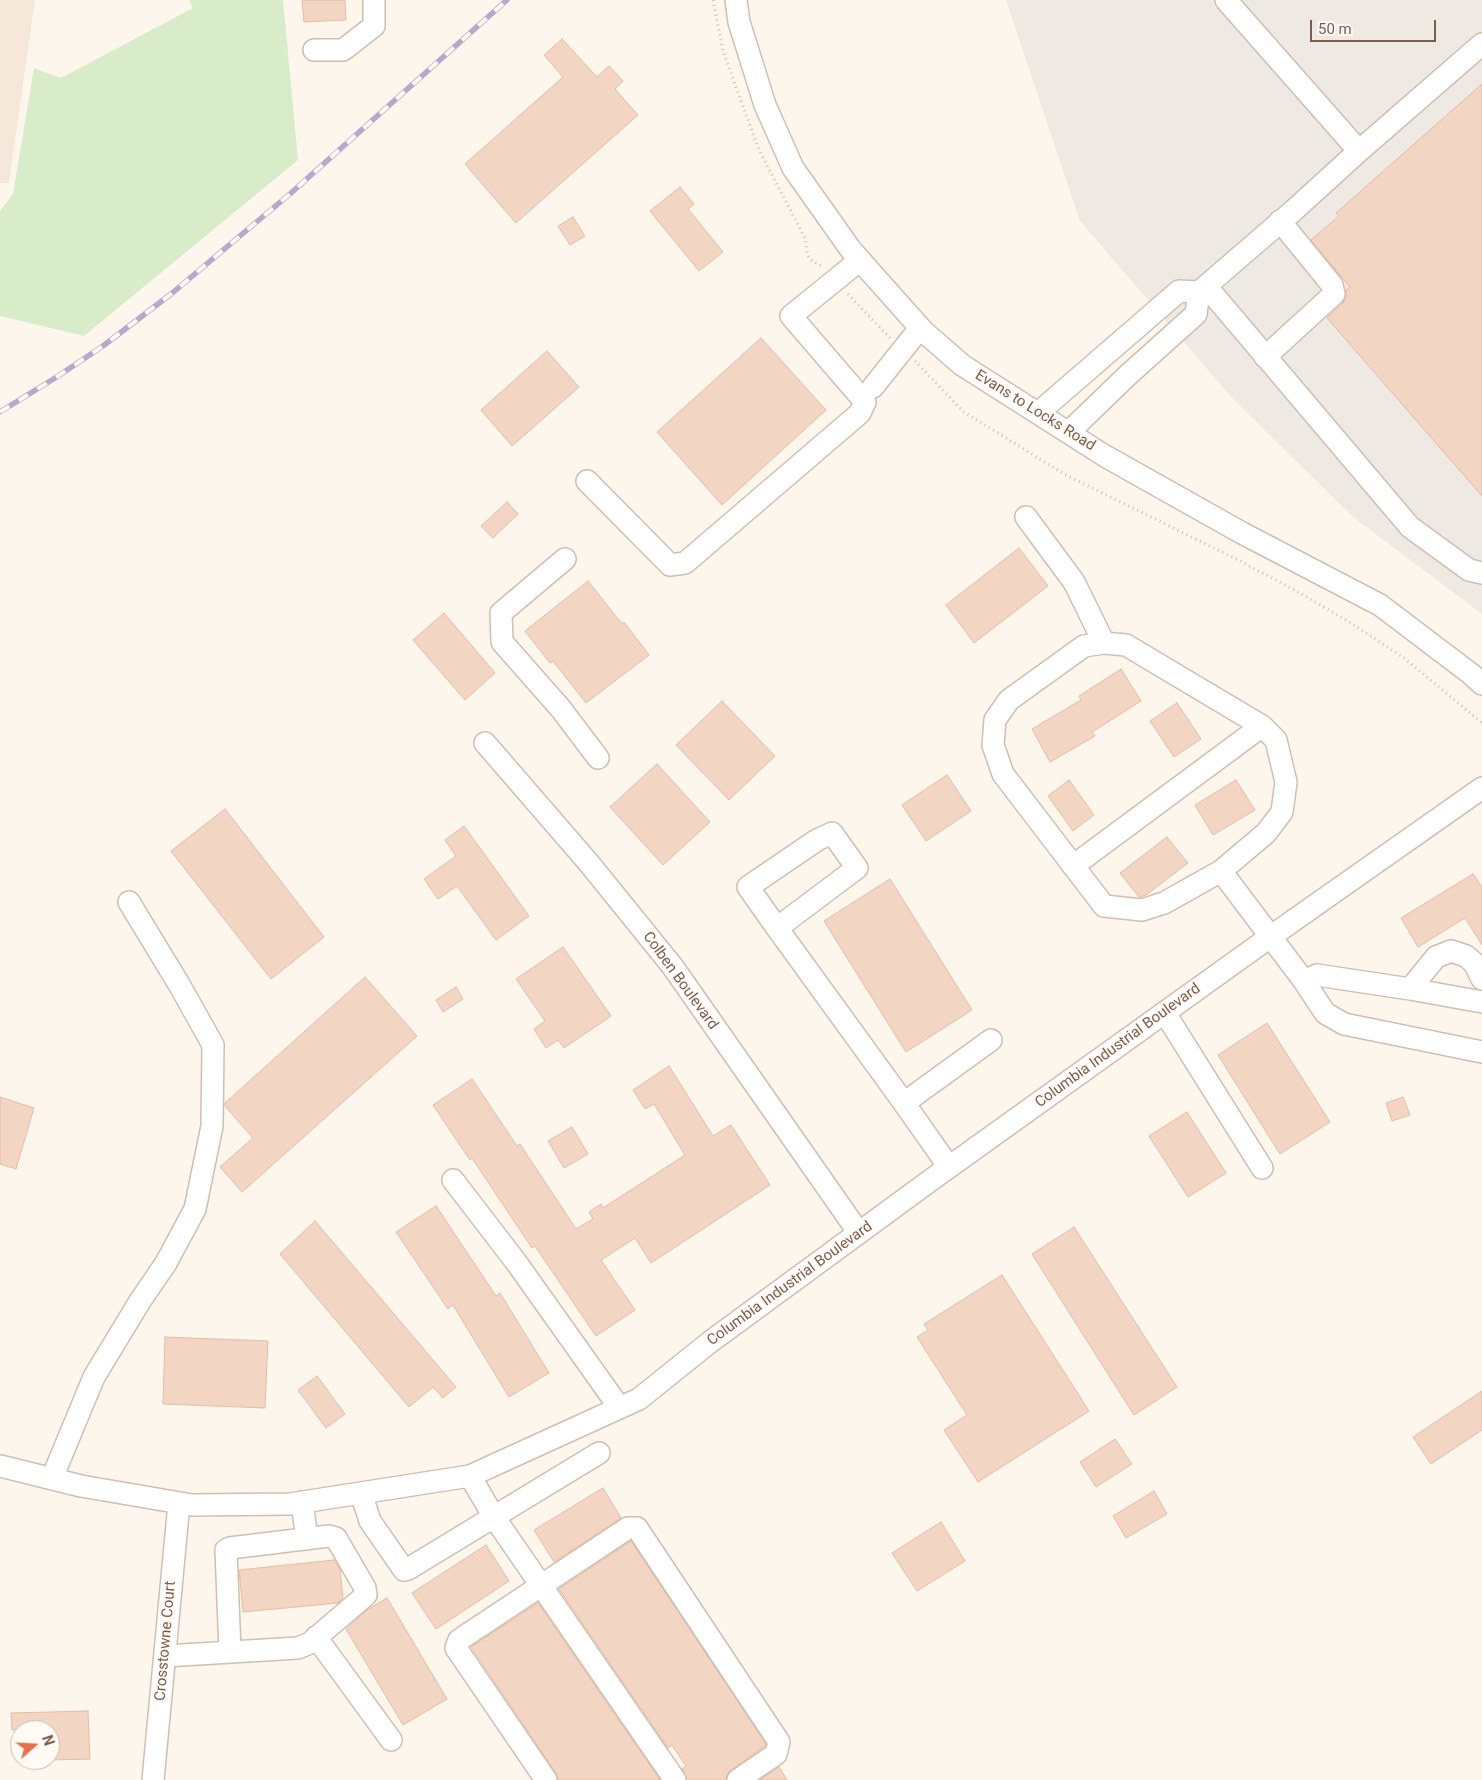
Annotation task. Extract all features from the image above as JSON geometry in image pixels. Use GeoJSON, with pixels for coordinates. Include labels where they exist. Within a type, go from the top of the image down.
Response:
{"type":"FeatureCollection","features":[{"type":"Feature","properties":{"kind":"street"},"geometry":{"type":"LineString","coordinates":[[314,50],[343,50],[374,26],[374,0]]}},
{"type":"Feature","properties":{"kind":"street","name":"Evans to Locks Road"},"geometry":{"type":"LineString","coordinates":[[736,0],[739,22],[765,105],[793,168],[860,260],[920,328],[962,365],[1105,456],[1242,533],[1380,605],[1482,684]]}},
{"type":"Feature","properties":{"kind":"street"},"geometry":{"type":"LineString","coordinates":[[1226,0],[1359,150]]}},
{"type":"Feature","properties":{"kind":"street"},"geometry":{"type":"LineString","coordinates":[[1069,432],[1196,314],[1203,289],[1359,150],[1482,44]]}},
{"type":"Feature","properties":{"kind":"street"},"geometry":{"type":"LineString","coordinates":[[1265,357],[1334,294],[1332,285],[1280,221]]}},
{"type":"Feature","properties":{"kind":"street"},"geometry":{"type":"LineString","coordinates":[[587,481],[670,565],[685,563],[860,413],[865,402],[791,316],[860,260]]}},
{"type":"Feature","properties":{"kind":"street"},"geometry":{"type":"LineString","coordinates":[[1203,289],[1265,357],[1410,527],[1470,570],[1482,573]]}},
{"type":"Feature","properties":{"kind":"street"},"geometry":{"type":"LineString","coordinates":[[1038,413],[1179,290],[1203,289]]}},
{"type":"Feature","properties":{"kind":"street"},"geometry":{"type":"LineString","coordinates":[[873,387],[920,328]]}},
{"type":"Feature","properties":{"kind":"street"},"geometry":{"type":"LineString","coordinates":[[1026,517],[1074,582],[1104,643]]}},
{"type":"Feature","properties":{"kind":"street"},"geometry":{"type":"LineString","coordinates":[[565,559],[501,613],[502,642],[561,709],[598,758]]}},
{"type":"Feature","properties":{"kind":"street"},"geometry":{"type":"LineString","coordinates":[[1104,643],[1126,645],[1262,726],[1276,740],[1286,782],[1282,812],[1266,833],[1221,871],[1164,903],[1142,910],[1104,906],[1003,774],[993,745],[995,720],[1009,700],[1084,646],[1104,643]]}},
{"type":"Feature","properties":{"kind":"street"},"geometry":{"type":"LineString","coordinates":[[1073,866],[1262,726]]}},
{"type":"Feature","properties":{"kind":"street","name":"Colben Boulevard"},"geometry":{"type":"LineString","coordinates":[[485,743],[588,862],[672,968],[859,1233]]}},
{"type":"Feature","properties":{"kind":"street","name":"Columbia Industrial Boulevard"},"geometry":{"type":"LineString","coordinates":[[0,1466],[81,1486],[192,1505],[290,1504],[470,1476],[638,1399],[710,1342],[950,1167],[1270,937],[1482,788]]}},
{"type":"Feature","properties":{"kind":"street"},"geometry":{"type":"LineString","coordinates":[[777,928],[857,868],[832,833],[817,840],[748,887],[777,928],[950,1167]]}},
{"type":"Feature","properties":{"kind":"street"},"geometry":{"type":"LineString","coordinates":[[1221,871],[1304,981],[1324,1013],[1344,1024],[1482,1052]]}},
{"type":"Feature","properties":{"kind":"street"},"geometry":{"type":"LineString","coordinates":[[52,1478],[94,1377],[140,1301],[166,1263],[195,1209],[212,1126],[213,1045],[129,902]]}},
{"type":"Feature","properties":{"kind":"street"},"geometry":{"type":"LineString","coordinates":[[1410,988],[1436,958],[1451,951],[1466,956],[1474,963],[1482,980]]}},
{"type":"Feature","properties":{"kind":"street"},"geometry":{"type":"LineString","coordinates":[[1304,981],[1317,974],[1410,988],[1482,1002]]}},
{"type":"Feature","properties":{"kind":"street"},"geometry":{"type":"LineString","coordinates":[[1165,1012],[1262,1168]]}},
{"type":"Feature","properties":{"kind":"street"},"geometry":{"type":"LineString","coordinates":[[904,1103],[992,1040]]}},
{"type":"Feature","properties":{"kind":"street"},"geometry":{"type":"LineString","coordinates":[[453,1180],[516,1262],[619,1407]]}},
{"type":"Feature","properties":{"kind":"street"},"geometry":{"type":"LineString","coordinates":[[361,1493],[370,1521],[404,1570],[599,1453]]}},
{"type":"Feature","properties":{"kind":"street"},"geometry":{"type":"LineString","coordinates":[[470,1476],[494,1516],[674,1780]]}},
{"type":"Feature","properties":{"kind":"street"},"geometry":{"type":"LineString","coordinates":[[302,1502],[306,1539]]}},
{"type":"Feature","properties":{"kind":"street","name":"Crosstowne Court"},"geometry":{"type":"LineString","coordinates":[[153,1780],[179,1503]]}},
{"type":"Feature","properties":{"kind":"street"},"geometry":{"type":"LineString","coordinates":[[546,1780],[456,1648],[459,1640],[628,1528],[637,1528],[779,1742],[776,1754],[738,1780]]}},
{"type":"Feature","properties":{"kind":"street"},"geometry":{"type":"LineString","coordinates":[[165,1656],[298,1648],[310,1643],[366,1595],[365,1588],[336,1538],[329,1536],[226,1550],[230,1652]]}},
{"type":"Feature","properties":{"kind":"street"},"geometry":{"type":"LineString","coordinates":[[316,1637],[390,1740]]}},
{"type":"Feature","properties":{"kind":"path"},"geometry":{"type":"LineString","coordinates":[[713,0],[723,51],[759,150],[805,238],[808,256],[812,261],[826,268]]}},
{"type":"Feature","properties":{"kind":"path"},"geometry":{"type":"LineString","coordinates":[[844,290],[890,338]]}},
{"type":"Feature","properties":{"kind":"path"},"geometry":{"type":"LineString","coordinates":[[912,358],[964,412],[1064,474],[1238,560],[1343,618],[1404,658],[1482,723]]}},
{"type":"Feature","properties":{"kind":"shaded area"},"geometry":{"type":"Polygon","coordinates":[[[0,0],[35,0],[9,183],[0,183],[0,0]]]}},
{"type":"Feature","properties":{"kind":"shaded area"},"geometry":{"type":"Polygon","coordinates":[[[1006,0],[1482,0],[1482,614],[1353,517],[1233,399],[1080,221],[1006,0]]]}},
{"type":"Feature","properties":{"kind":"green space"},"geometry":{"type":"Polygon","coordinates":[[[189,0],[283,0],[298,160],[84,336],[0,316],[0,211],[13,194],[34,68],[61,78],[193,8],[189,0]]]}},
{"type":"Feature","properties":{"kind":"building"},"geometry":{"type":"Polygon","coordinates":[[[302,0],[345,0],[346,20],[304,22],[302,0]]]}},
{"type":"Feature","properties":{"kind":"building"},"geometry":{"type":"Polygon","coordinates":[[[562,39],[597,77],[609,66],[623,81],[615,89],[638,115],[516,223],[465,164],[563,77],[544,55],[562,39]]]}},
{"type":"Feature","properties":{"kind":"building"},"geometry":{"type":"Polygon","coordinates":[[[1482,84],[1482,496],[1327,318],[1343,303],[1346,297],[1346,290],[1350,287],[1311,240],[1339,216],[1336,213],[1482,84]]]}},
{"type":"Feature","properties":{"kind":"building"},"geometry":{"type":"Polygon","coordinates":[[[680,187],[694,204],[688,209],[723,252],[699,271],[650,211],[680,187]]]}},
{"type":"Feature","properties":{"kind":"building"},"geometry":{"type":"Polygon","coordinates":[[[573,217],[585,236],[570,245],[558,226],[573,217]]]}},
{"type":"Feature","properties":{"kind":"building"},"geometry":{"type":"Polygon","coordinates":[[[761,338],[826,410],[722,505],[657,432],[761,338]]]}},
{"type":"Feature","properties":{"kind":"building"},"geometry":{"type":"Polygon","coordinates":[[[547,351],[579,387],[512,446],[481,410],[547,351]]]}},
{"type":"Feature","properties":{"kind":"building"},"geometry":{"type":"Polygon","coordinates":[[[507,502],[518,514],[493,538],[481,526],[507,502]]]}},
{"type":"Feature","properties":{"kind":"building"},"geometry":{"type":"Polygon","coordinates":[[[1019,548],[1048,586],[974,643],[946,605],[1019,548]]]}},
{"type":"Feature","properties":{"kind":"building"},"geometry":{"type":"Polygon","coordinates":[[[588,581],[622,624],[624,622],[649,655],[586,703],[553,661],[550,663],[525,631],[588,581]]]}},
{"type":"Feature","properties":{"kind":"building"},"geometry":{"type":"Polygon","coordinates":[[[444,613],[495,673],[465,700],[413,640],[444,613]]]}},
{"type":"Feature","properties":{"kind":"building"},"geometry":{"type":"Polygon","coordinates":[[[1121,669],[1141,701],[1092,732],[1095,736],[1050,762],[1032,729],[1081,700],[1079,696],[1121,669]]]}},
{"type":"Feature","properties":{"kind":"building"},"geometry":{"type":"Polygon","coordinates":[[[722,701],[775,756],[729,800],[676,745],[722,701]]]}},
{"type":"Feature","properties":{"kind":"building"},"geometry":{"type":"Polygon","coordinates":[[[1177,703],[1201,739],[1174,757],[1150,721],[1177,703]]]}},
{"type":"Feature","properties":{"kind":"building"},"geometry":{"type":"Polygon","coordinates":[[[657,764],[710,822],[663,865],[610,807],[657,764]]]}},
{"type":"Feature","properties":{"kind":"building"},"geometry":{"type":"Polygon","coordinates":[[[947,775],[971,811],[926,841],[902,805],[947,775]]]}},
{"type":"Feature","properties":{"kind":"building"},"geometry":{"type":"Polygon","coordinates":[[[1069,780],[1094,815],[1073,831],[1048,796],[1069,780]]]}},
{"type":"Feature","properties":{"kind":"building"},"geometry":{"type":"Polygon","coordinates":[[[1236,780],[1255,810],[1213,835],[1195,805],[1236,780]]]}},
{"type":"Feature","properties":{"kind":"building"},"geometry":{"type":"Polygon","coordinates":[[[225,809],[324,937],[271,979],[171,851],[225,809]]]}},
{"type":"Feature","properties":{"kind":"building"},"geometry":{"type":"Polygon","coordinates":[[[464,826],[529,916],[496,940],[457,886],[438,899],[424,879],[456,856],[445,840],[464,826]]]}},
{"type":"Feature","properties":{"kind":"building"},"geometry":{"type":"Polygon","coordinates":[[[1167,837],[1188,863],[1146,895],[1139,897],[1120,873],[1167,837]]]}},
{"type":"Feature","properties":{"kind":"building"},"geometry":{"type":"Polygon","coordinates":[[[1473,874],[1482,887],[1482,945],[1465,918],[1418,947],[1401,918],[1473,874]]]}},
{"type":"Feature","properties":{"kind":"building"},"geometry":{"type":"Polygon","coordinates":[[[890,879],[972,1010],[906,1052],[824,921],[890,879]]]}},
{"type":"Feature","properties":{"kind":"building"},"geometry":{"type":"Polygon","coordinates":[[[563,947],[611,1016],[564,1048],[558,1040],[546,1048],[534,1029],[545,1021],[516,979],[563,947]]]}},
{"type":"Feature","properties":{"kind":"building"},"geometry":{"type":"Polygon","coordinates":[[[365,977],[417,1036],[242,1192],[220,1167],[253,1138],[225,1106],[225,1103],[365,977]]]}},
{"type":"Feature","properties":{"kind":"building"},"geometry":{"type":"Polygon","coordinates":[[[456,987],[463,999],[443,1012],[436,1000],[456,987]]]}},
{"type":"Feature","properties":{"kind":"building"},"geometry":{"type":"Polygon","coordinates":[[[1267,1023],[1330,1122],[1280,1154],[1218,1055],[1267,1023]]]}},
{"type":"Feature","properties":{"kind":"building"},"geometry":{"type":"Polygon","coordinates":[[[669,1066],[713,1136],[731,1125],[770,1185],[651,1263],[635,1238],[601,1260],[635,1310],[596,1336],[535,1246],[532,1248],[472,1158],[470,1160],[433,1105],[472,1079],[517,1146],[520,1144],[576,1229],[593,1219],[589,1212],[601,1204],[603,1208],[685,1155],[654,1104],[645,1109],[633,1090],[669,1066]]]}},
{"type":"Feature","properties":{"kind":"building"},"geometry":{"type":"Polygon","coordinates":[[[0,1097],[34,1108],[16,1169],[0,1164],[0,1097]]]}},
{"type":"Feature","properties":{"kind":"building"},"geometry":{"type":"Polygon","coordinates":[[[1403,1097],[1410,1115],[1392,1121],[1386,1103],[1403,1097]]]}},
{"type":"Feature","properties":{"kind":"building"},"geometry":{"type":"Polygon","coordinates":[[[1187,1112],[1226,1173],[1188,1197],[1149,1136],[1187,1112]]]}},
{"type":"Feature","properties":{"kind":"building"},"geometry":{"type":"Polygon","coordinates":[[[572,1127],[588,1154],[564,1168],[548,1141],[572,1127]]]}},
{"type":"Feature","properties":{"kind":"building"},"geometry":{"type":"Polygon","coordinates":[[[436,1206],[496,1296],[500,1293],[549,1373],[509,1397],[453,1305],[448,1309],[396,1232],[436,1206]]]}},
{"type":"Feature","properties":{"kind":"building"},"geometry":{"type":"Polygon","coordinates":[[[315,1221],[456,1387],[443,1398],[433,1387],[409,1407],[280,1254],[315,1221]]]}},
{"type":"Feature","properties":{"kind":"building"},"geometry":{"type":"Polygon","coordinates":[[[1074,1227],[1177,1387],[1134,1415],[1032,1254],[1074,1227]]]}},
{"type":"Feature","properties":{"kind":"building"},"geometry":{"type":"Polygon","coordinates":[[[1002,1275],[1089,1411],[978,1482],[944,1430],[967,1415],[917,1337],[928,1330],[924,1324],[1002,1275]]]}},
{"type":"Feature","properties":{"kind":"building"},"geometry":{"type":"Polygon","coordinates":[[[165,1337],[268,1341],[265,1408],[163,1404],[165,1337]]]}},
{"type":"Feature","properties":{"kind":"building"},"geometry":{"type":"Polygon","coordinates":[[[317,1376],[345,1414],[326,1428],[298,1390],[317,1376]]]}},
{"type":"Feature","properties":{"kind":"building"},"geometry":{"type":"Polygon","coordinates":[[[1482,1391],[1482,1430],[1431,1464],[1413,1437],[1482,1391]]]}},
{"type":"Feature","properties":{"kind":"building"},"geometry":{"type":"Polygon","coordinates":[[[1115,1439],[1132,1464],[1096,1487],[1080,1462],[1115,1439]]]}},
{"type":"Feature","properties":{"kind":"building"},"geometry":{"type":"Polygon","coordinates":[[[603,1488],[621,1518],[554,1562],[534,1530],[603,1488]]]}},
{"type":"Feature","properties":{"kind":"building"},"geometry":{"type":"Polygon","coordinates":[[[1154,1491],[1167,1514],[1126,1538],[1113,1516],[1154,1491]]]}},
{"type":"Feature","properties":{"kind":"building"},"geometry":{"type":"Polygon","coordinates":[[[941,1522],[965,1561],[917,1591],[892,1553],[941,1522]]]}},
{"type":"Feature","properties":{"kind":"building"},"geometry":{"type":"Polygon","coordinates":[[[631,1541],[766,1744],[731,1770],[727,1774],[726,1780],[687,1780],[682,1769],[686,1766],[672,1745],[668,1748],[559,1589],[631,1541]]]}},
{"type":"Feature","properties":{"kind":"building"},"geometry":{"type":"Polygon","coordinates":[[[486,1545],[509,1581],[436,1629],[412,1593],[486,1545]]]}},
{"type":"Feature","properties":{"kind":"building"},"geometry":{"type":"Polygon","coordinates":[[[334,1560],[340,1569],[343,1598],[338,1603],[243,1612],[239,1570],[334,1560]]]}},
{"type":"Feature","properties":{"kind":"building"},"geometry":{"type":"Polygon","coordinates":[[[387,1598],[447,1699],[403,1725],[346,1629],[367,1610],[387,1598]]]}},
{"type":"Feature","properties":{"kind":"building"},"geometry":{"type":"Polygon","coordinates":[[[538,1603],[660,1780],[558,1780],[556,1773],[471,1647],[538,1603]]]}},
{"type":"Feature","properties":{"kind":"building"},"geometry":{"type":"Polygon","coordinates":[[[88,1711],[90,1759],[60,1760],[60,1720],[11,1720],[11,1713],[88,1711]]]}},
{"type":"Feature","properties":{"kind":"building"},"geometry":{"type":"Polygon","coordinates":[[[779,1767],[787,1780],[760,1780],[779,1767]]]}},
{"type":"Feature","properties":{"kind":"railway"},"geometry":{"type":"LineString","coordinates":[[0,412],[103,346],[171,294],[291,193],[507,0]]}}]}
